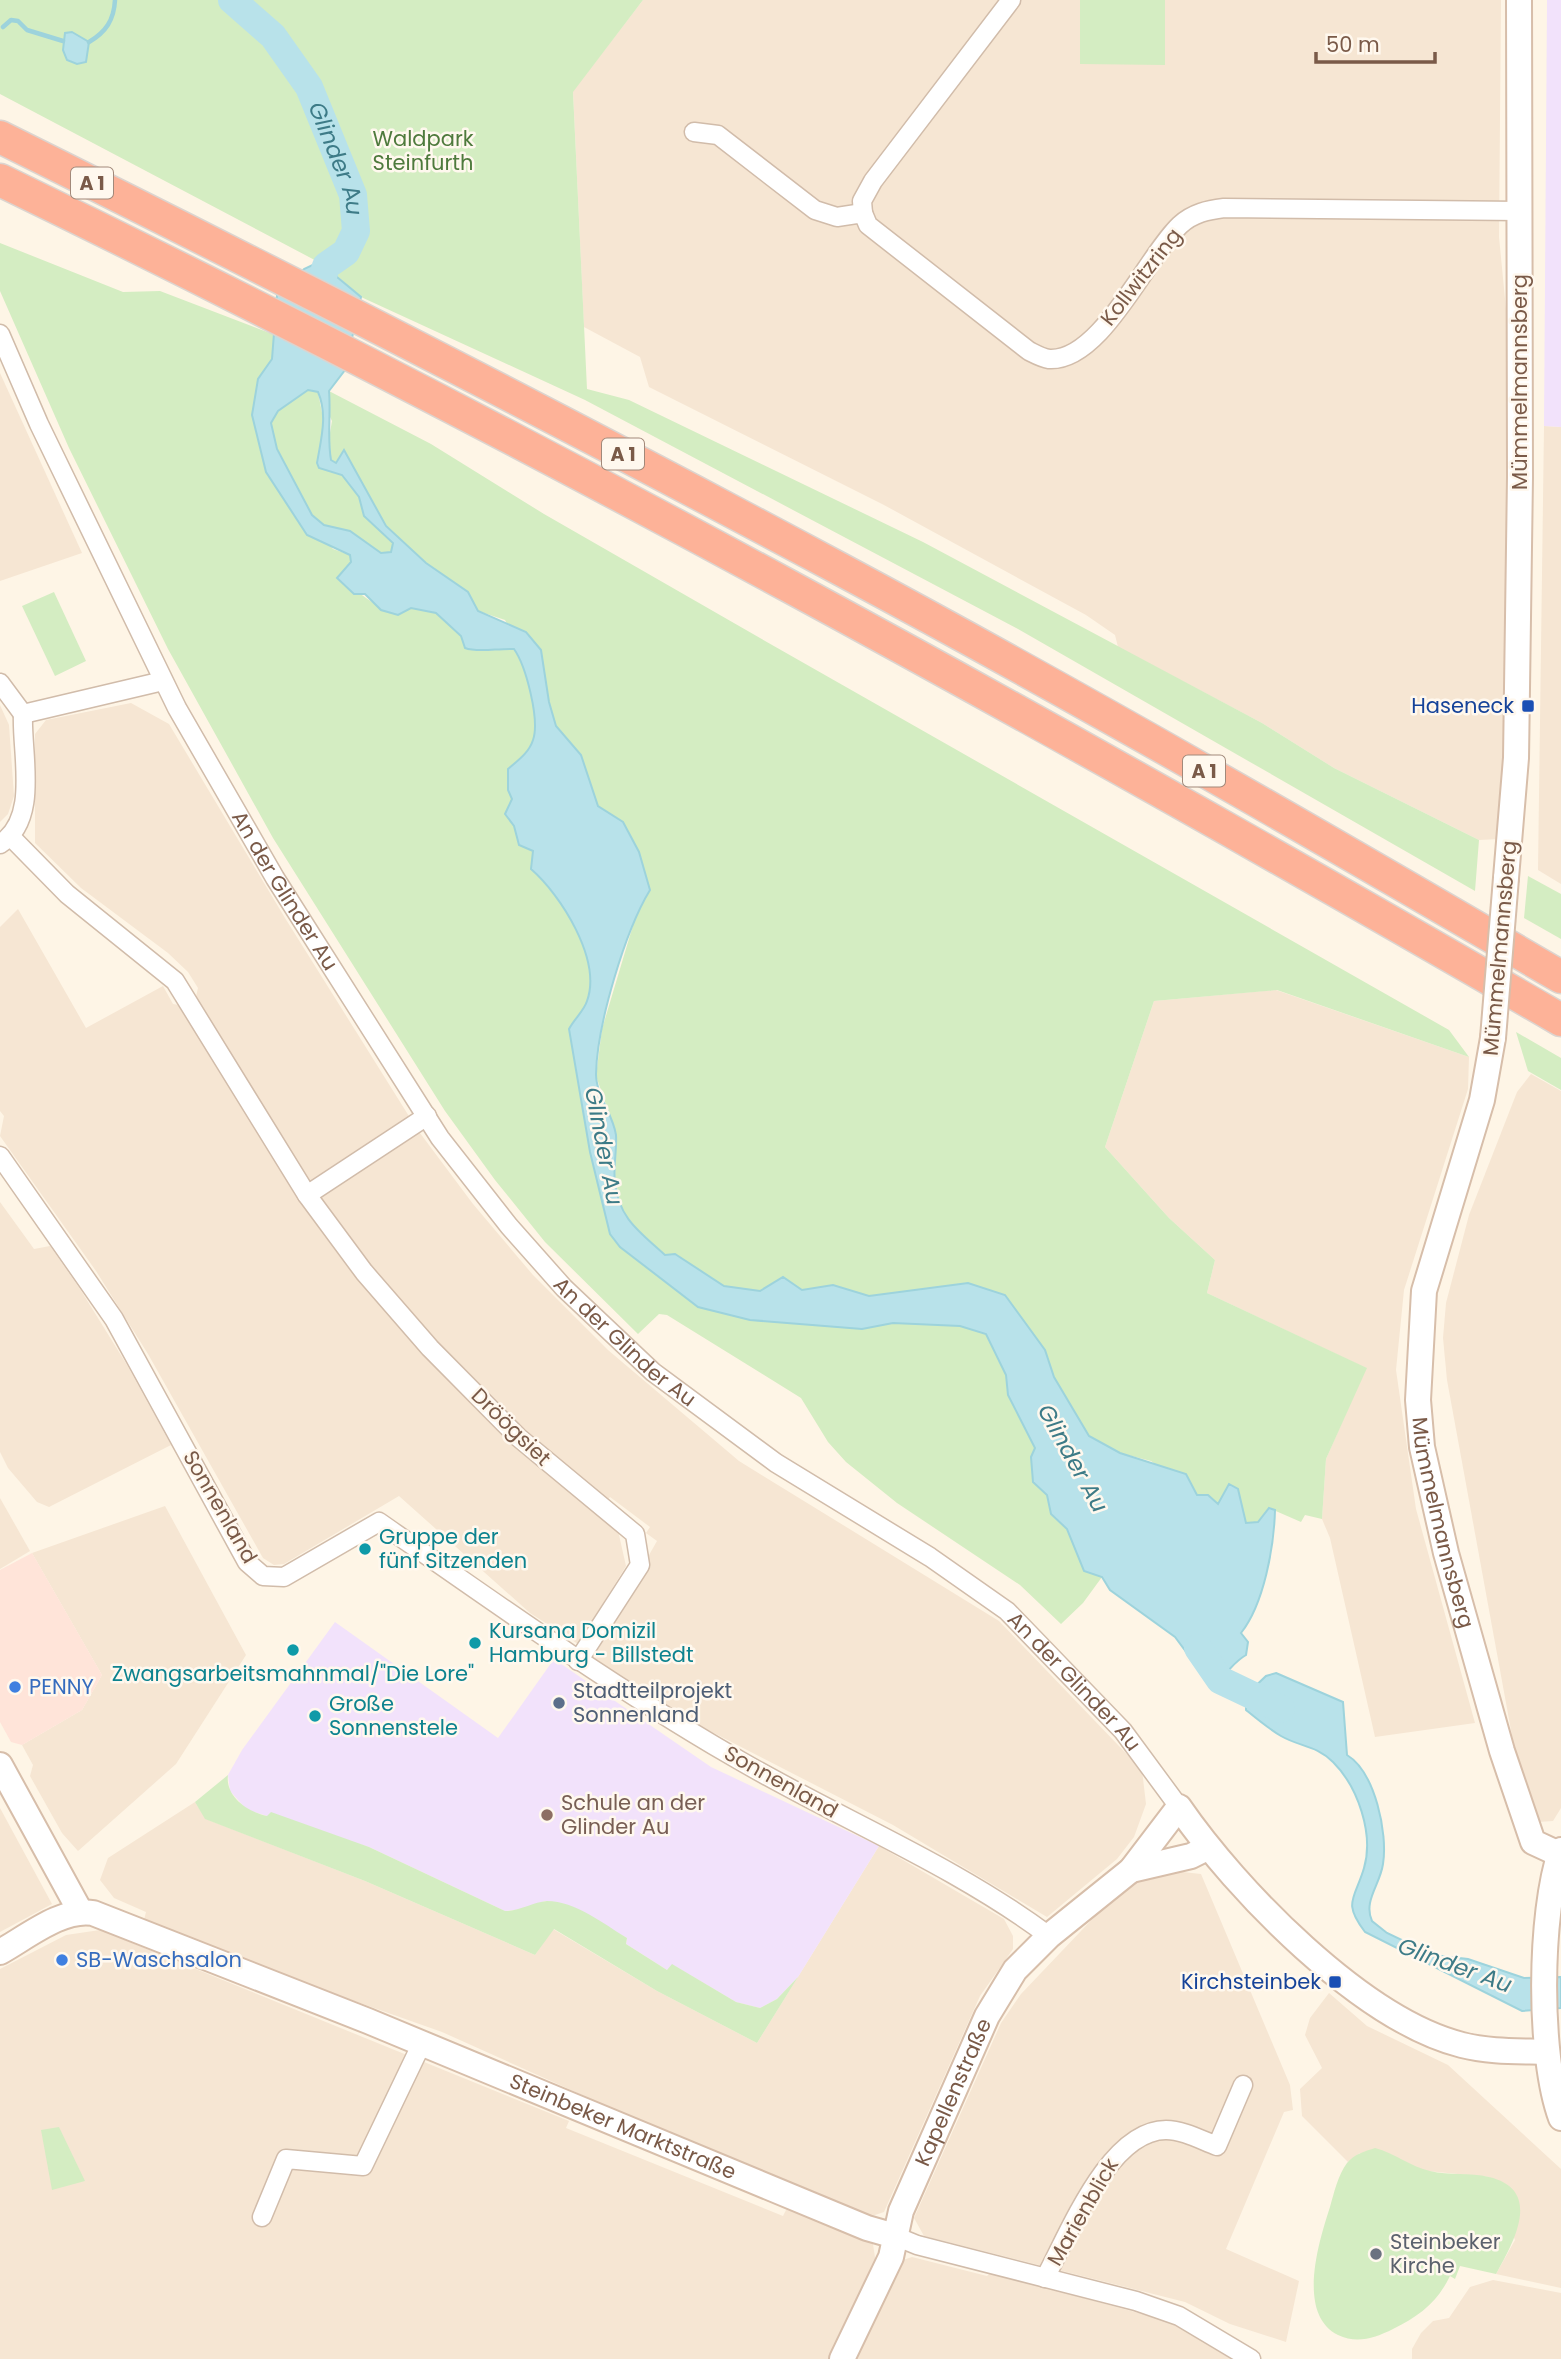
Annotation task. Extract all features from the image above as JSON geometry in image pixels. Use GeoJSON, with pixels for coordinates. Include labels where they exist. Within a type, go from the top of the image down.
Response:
{"type":"FeatureCollection","features":[{"type":"Feature","properties":{"kind":"highway","name":"A 1"},"geometry":{"type":"LineString","coordinates":[[0,137],[401,337],[844,571],[1289,819],[1561,977]]}},
{"type":"Feature","properties":{"kind":"highway","name":"A 1"},"geometry":{"type":"LineString","coordinates":[[0,180],[174,264],[394,376],[931,662],[1561,1020]]}},
{"type":"Feature","properties":{"kind":"street"},"geometry":{"type":"LineString","coordinates":[[694,132],[718,135],[815,210],[836,217],[863,213],[862,201],[873,181],[1011,0]]}},
{"type":"Feature","properties":{"kind":"street","name":"Mümmelmannsberg"},"geometry":{"type":"LineString","coordinates":[[1519,0],[1522,330],[1516,758],[1493,1038],[1482,1100],[1424,1291],[1418,1399],[1422,1447],[1433,1499],[1502,1751],[1533,1842],[1560,1852]]}},
{"type":"Feature","properties":{"kind":"street","name":"Kollwitzring"},"geometry":{"type":"LineString","coordinates":[[863,213],[868,225],[1029,351],[1046,359],[1077,351],[1096,336],[1181,224],[1203,210],[1238,208],[1520,211]]}},
{"type":"Feature","properties":{"kind":"street","name":"An der Glinder Au"},"geometry":{"type":"LineString","coordinates":[[0,334],[39,424],[163,681],[275,878],[440,1138],[509,1226],[564,1288],[653,1372],[776,1463],[930,1557],[1007,1611],[1123,1731],[1207,1848],[1291,1933],[1376,2005],[1437,2037],[1461,2045],[1547,2052]]}},
{"type":"Feature","properties":{"kind":"street"},"geometry":{"type":"LineString","coordinates":[[23,714],[163,681]]}},
{"type":"Feature","properties":{"kind":"street"},"geometry":{"type":"LineString","coordinates":[[0,683],[23,714],[25,799],[5,841]]}},
{"type":"Feature","properties":{"kind":"street","name":"Dröögsiet"},"geometry":{"type":"LineString","coordinates":[[5,841],[175,981],[307,1195],[364,1272],[440,1358],[518,1437],[635,1534],[640,1565],[578,1661]]}},
{"type":"Feature","properties":{"kind":"street"},"geometry":{"type":"LineString","coordinates":[[307,1195],[427,1116]]}},
{"type":"Feature","properties":{"kind":"street","name":"Sonnenland"},"geometry":{"type":"LineString","coordinates":[[0,1156],[114,1319],[247,1562],[263,1576],[284,1577],[379,1522],[578,1661],[734,1758],[934,1862],[1006,1904],[1049,1936]]}},
{"type":"Feature","properties":{"kind":"street"},"geometry":{"type":"LineString","coordinates":[[0,1765],[80,1911],[0,1952]]}},
{"type":"Feature","properties":{"kind":"street","name":"Kapellenstraße"},"geometry":{"type":"LineString","coordinates":[[842,2359],[891,2257],[901,2211],[987,2016],[1015,1970],[1049,1936],[1131,1870],[1179,1807]]}},
{"type":"Feature","properties":{"kind":"street","name":"Kapellenstraße"},"geometry":{"type":"LineString","coordinates":[[1131,1870],[1191,1856],[1207,1848]]}},
{"type":"Feature","properties":{"kind":"street"},"geometry":{"type":"LineString","coordinates":[[1560,1852],[1548,1911],[1545,1969],[1549,2075],[1561,2118]]}},
{"type":"Feature","properties":{"kind":"street","name":"Steinbeker Marktstraße"},"geometry":{"type":"LineString","coordinates":[[80,1911],[93,1913],[422,2043],[867,2228],[917,2245],[1136,2301],[1179,2316],[1251,2359]]}},
{"type":"Feature","properties":{"kind":"street"},"geometry":{"type":"LineString","coordinates":[[262,2217],[286,2159],[363,2166],[422,2043]]}},
{"type":"Feature","properties":{"kind":"street","name":"Marienblick"},"geometry":{"type":"LineString","coordinates":[[1045,2278],[1105,2168],[1118,2152],[1143,2134],[1168,2129],[1217,2146],[1243,2085]]}},
{"type":"Feature","properties":{"kind":"shaded area"},"geometry":{"type":"Polygon","coordinates":[[[643,0],[1501,0],[1499,237],[1506,309],[1508,389],[1505,744],[1499,839],[1479,840],[1334,768],[1262,723],[1118,647],[1115,635],[1086,615],[884,505],[649,387],[640,357],[584,327],[573,91],[643,0]]]}},
{"type":"Feature","properties":{"kind":"shaded area"},"geometry":{"type":"Polygon","coordinates":[[[1547,0],[1561,0],[1561,427],[1544,426],[1547,0]]]}},
{"type":"Feature","properties":{"kind":"shaded area"},"geometry":{"type":"Polygon","coordinates":[[[0,373],[82,553],[0,581],[0,373]]]}},
{"type":"Feature","properties":{"kind":"shaded area"},"geometry":{"type":"Polygon","coordinates":[[[1544,426],[1561,427],[1561,884],[1538,870],[1544,426]]]}},
{"type":"Feature","properties":{"kind":"shaded area"},"geometry":{"type":"Polygon","coordinates":[[[131,703],[169,724],[285,918],[417,1129],[473,1204],[533,1275],[608,1350],[739,1461],[999,1621],[1142,1770],[1146,1804],[1134,1837],[1117,1859],[1047,1917],[893,1825],[671,1711],[591,1657],[657,1541],[646,1533],[650,1527],[610,1497],[605,1503],[501,1417],[408,1315],[310,1187],[195,1001],[198,988],[188,972],[168,953],[81,888],[35,843],[35,734],[46,720],[131,703]]]}},
{"type":"Feature","properties":{"kind":"shaded area"},"geometry":{"type":"Polygon","coordinates":[[[0,705],[9,725],[14,796],[8,814],[0,822],[0,705]]]}},
{"type":"Feature","properties":{"kind":"shaded area"},"geometry":{"type":"Polygon","coordinates":[[[18,909],[86,1028],[163,986],[173,1004],[185,1006],[293,1186],[529,1455],[565,1487],[617,1526],[626,1566],[578,1644],[530,1613],[399,1496],[284,1564],[274,1565],[263,1558],[148,1354],[96,1271],[0,1136],[4,1116],[0,1111],[0,927],[18,909]]]}},
{"type":"Feature","properties":{"kind":"shaded area"},"geometry":{"type":"Polygon","coordinates":[[[1276,990],[1469,1057],[1468,1089],[1404,1290],[1396,1370],[1416,1509],[1475,1723],[1375,1737],[1330,1538],[1322,1519],[1326,1459],[1366,1368],[1207,1293],[1215,1260],[1169,1218],[1105,1147],[1154,1001],[1276,990]]]}},
{"type":"Feature","properties":{"kind":"shaded area"},"geometry":{"type":"Polygon","coordinates":[[[1531,1074],[1561,1091],[1561,1808],[1553,1821],[1538,1822],[1521,1785],[1447,1380],[1443,1338],[1446,1303],[1469,1215],[1517,1092],[1531,1074]]]}},
{"type":"Feature","properties":{"kind":"shaded area"},"geometry":{"type":"Polygon","coordinates":[[[0,1202],[34,1249],[50,1246],[127,1365],[171,1445],[49,1507],[37,1502],[8,1468],[0,1452],[0,1202]]]}},
{"type":"Feature","properties":{"kind":"shaded area"},"geometry":{"type":"Polygon","coordinates":[[[0,1498],[30,1551],[0,1569],[0,1498]]]}},
{"type":"Feature","properties":{"kind":"shaded area"},"geometry":{"type":"Polygon","coordinates":[[[165,1506],[246,1655],[176,1764],[78,1851],[62,1833],[30,1776],[33,1765],[22,1745],[82,1710],[102,1675],[32,1553],[165,1506]]]}},
{"type":"Feature","properties":{"kind":"shaded area"},"geometry":{"type":"Polygon","coordinates":[[[32,1553],[102,1675],[82,1710],[22,1745],[11,1742],[0,1722],[0,1570],[32,1553]]]}},
{"type":"Feature","properties":{"kind":"shaded area","name":"Schule an der Glinder Au"},"geometry":{"type":"Polygon","coordinates":[[[335,1622],[498,1738],[554,1659],[711,1767],[879,1846],[798,1977],[777,1999],[760,2008],[736,2002],[673,1965],[667,1970],[626,1944],[627,1938],[564,1904],[545,1901],[524,1909],[505,1911],[369,1847],[247,1810],[230,1791],[228,1775],[242,1750],[335,1622]]]}},
{"type":"Feature","properties":{"kind":"shaded area"},"geometry":{"type":"Polygon","coordinates":[[[195,1802],[206,1819],[365,1881],[535,1955],[553,1929],[657,1991],[757,2043],[879,1846],[1004,1919],[1013,1936],[1013,1949],[980,1996],[884,2212],[872,2216],[698,2147],[442,2032],[247,1963],[144,1920],[146,1912],[114,1898],[100,1880],[108,1858],[195,1802]]]}},
{"type":"Feature","properties":{"kind":"shaded area"},"geometry":{"type":"Polygon","coordinates":[[[0,1808],[52,1904],[0,1932],[0,1808]]]}},
{"type":"Feature","properties":{"kind":"shaded area"},"geometry":{"type":"Polygon","coordinates":[[[1165,1870],[1201,1874],[1290,2085],[1293,2110],[1284,2112],[1226,2249],[1299,2281],[1286,2342],[1230,2324],[1185,2302],[924,2236],[914,2218],[1001,2023],[1021,1994],[1120,1890],[1165,1870]]]}},
{"type":"Feature","properties":{"kind":"shaded area"},"geometry":{"type":"Polygon","coordinates":[[[100,1930],[569,2121],[566,2128],[783,2216],[787,2208],[873,2244],[876,2264],[830,2359],[0,2359],[0,1969],[66,1935],[100,1930]]]}},
{"type":"Feature","properties":{"kind":"shaded area"},"geometry":{"type":"Polygon","coordinates":[[[1329,1993],[1367,2026],[1448,2065],[1561,2169],[1561,2288],[1496,2274],[1515,2240],[1489,2177],[1427,2171],[1360,2153],[1348,2162],[1302,2116],[1300,2089],[1322,2068],[1305,2035],[1310,2018],[1329,1993]]]}},
{"type":"Feature","properties":{"kind":"shaded area"},"geometry":{"type":"Polygon","coordinates":[[[912,2257],[987,2276],[990,2273],[1161,2319],[1189,2330],[1239,2359],[856,2359],[903,2260],[912,2257]]]}},
{"type":"Feature","properties":{"kind":"shaded area"},"geometry":{"type":"Polygon","coordinates":[[[1493,2280],[1561,2293],[1561,2359],[1412,2359],[1412,2349],[1421,2333],[1433,2321],[1449,2318],[1470,2287],[1493,2280]]]}},
{"type":"Feature","properties":{"kind":"green space","name":"Waldpark Steinfurth"},"geometry":{"type":"Polygon","coordinates":[[[0,0],[643,0],[573,92],[587,389],[629,400],[923,542],[1262,723],[1334,768],[1479,840],[1475,891],[1018,629],[585,400],[361,297],[326,266],[0,94],[0,0]]]}},
{"type":"Feature","properties":{"kind":"green space"},"geometry":{"type":"Polygon","coordinates":[[[1080,0],[1165,0],[1165,65],[1080,64],[1080,0]]]}},
{"type":"Feature","properties":{"kind":"green space"},"geometry":{"type":"Polygon","coordinates":[[[0,243],[123,292],[160,291],[275,335],[272,359],[258,379],[262,458],[333,549],[350,555],[351,562],[337,578],[374,603],[398,615],[411,608],[436,613],[461,636],[465,648],[514,649],[519,657],[531,693],[535,731],[529,749],[508,769],[512,799],[506,814],[514,826],[519,845],[533,851],[531,869],[555,895],[576,929],[589,967],[587,1001],[569,1029],[590,1152],[610,1234],[698,1307],[862,1329],[893,1323],[960,1326],[986,1334],[1006,1375],[1008,1395],[1035,1449],[1033,1482],[1047,1495],[1051,1515],[1067,1529],[1084,1570],[1102,1577],[1083,1603],[1061,1624],[1020,1585],[897,1503],[846,1462],[828,1442],[801,1398],[667,1315],[659,1314],[638,1334],[545,1242],[495,1180],[445,1111],[273,838],[168,649],[69,448],[0,291],[0,243]]]}},
{"type":"Feature","properties":{"kind":"green space"},"geometry":{"type":"Polygon","coordinates":[[[308,390],[329,391],[431,444],[544,514],[1449,1030],[1469,1057],[1277,990],[1154,1001],[1105,1147],[1169,1218],[1215,1260],[1207,1293],[1367,1368],[1326,1459],[1322,1519],[1305,1515],[1301,1522],[1269,1508],[1258,1522],[1246,1523],[1238,1489],[1229,1484],[1218,1504],[1197,1495],[1151,1461],[1120,1453],[1089,1436],[1054,1377],[1045,1350],[968,1283],[869,1296],[833,1285],[802,1290],[783,1277],[760,1291],[724,1286],[675,1254],[665,1255],[624,1217],[615,1183],[616,1133],[596,1076],[602,1029],[637,912],[643,902],[623,822],[598,806],[581,755],[556,726],[549,702],[505,620],[478,611],[467,592],[426,563],[386,526],[344,451],[335,463],[331,461],[328,444],[332,421],[318,393],[324,422],[317,463],[319,468],[342,474],[359,497],[364,516],[393,543],[392,552],[381,553],[350,531],[324,525],[312,515],[277,449],[271,423],[278,411],[308,390]]]}},
{"type":"Feature","properties":{"kind":"green space"},"geometry":{"type":"Polygon","coordinates":[[[54,592],[86,661],[55,676],[22,606],[54,592]]]}},
{"type":"Feature","properties":{"kind":"green space"},"geometry":{"type":"Polygon","coordinates":[[[1528,876],[1561,894],[1561,939],[1524,918],[1528,876]]]}},
{"type":"Feature","properties":{"kind":"green space"},"geometry":{"type":"Polygon","coordinates":[[[1516,1032],[1561,1058],[1561,1090],[1528,1071],[1516,1032]]]}},
{"type":"Feature","properties":{"kind":"green space"},"geometry":{"type":"Polygon","coordinates":[[[228,1775],[228,1783],[234,1797],[252,1811],[267,1816],[271,1812],[369,1847],[505,1911],[547,1901],[568,1905],[589,1914],[627,1938],[626,1944],[667,1970],[672,1964],[736,2002],[760,2008],[777,1999],[798,1977],[757,2043],[657,1991],[554,1929],[535,1955],[365,1881],[205,1819],[195,1802],[228,1775]]]}},
{"type":"Feature","properties":{"kind":"green space"},"geometry":{"type":"Polygon","coordinates":[[[59,2127],[85,2181],[52,2190],[41,2130],[59,2127]]]}},
{"type":"Feature","properties":{"kind":"green space"},"geometry":{"type":"Polygon","coordinates":[[[1375,2148],[1430,2171],[1489,2177],[1506,2184],[1516,2193],[1520,2205],[1520,2219],[1510,2248],[1496,2274],[1460,2266],[1455,2279],[1450,2276],[1439,2294],[1419,2314],[1379,2335],[1352,2339],[1338,2335],[1325,2325],[1317,2311],[1314,2276],[1321,2238],[1341,2173],[1353,2157],[1375,2148]]]}},
{"type":"Feature","properties":{"kind":"water"},"geometry":{"type":"Polygon","coordinates":[[[72,32],[89,42],[86,62],[77,64],[67,60],[63,50],[65,33],[72,32]]]}},
{"type":"Feature","properties":{"kind":"water"},"geometry":{"type":"Polygon","coordinates":[[[319,262],[361,297],[345,370],[329,391],[331,460],[336,463],[344,450],[386,526],[426,563],[468,592],[478,611],[526,632],[541,650],[549,702],[556,726],[581,755],[598,806],[623,822],[639,852],[650,890],[631,929],[614,979],[601,1030],[596,1074],[616,1135],[615,1183],[626,1216],[639,1232],[665,1255],[675,1254],[724,1286],[760,1291],[783,1277],[802,1290],[833,1285],[869,1296],[968,1283],[1005,1295],[1045,1350],[1054,1377],[1089,1436],[1120,1453],[1186,1474],[1197,1495],[1208,1495],[1218,1504],[1229,1484],[1238,1489],[1246,1523],[1258,1522],[1269,1508],[1275,1510],[1262,1591],[1241,1633],[1248,1642],[1246,1655],[1213,1684],[1175,1637],[1110,1590],[1102,1577],[1084,1571],[1067,1529],[1051,1514],[1047,1495],[1033,1482],[1031,1457],[1035,1448],[1008,1395],[1006,1375],[986,1334],[960,1326],[893,1323],[862,1329],[750,1320],[698,1307],[620,1247],[610,1234],[590,1152],[569,1029],[587,1001],[589,967],[576,929],[555,895],[531,869],[533,851],[519,845],[514,826],[505,814],[512,799],[508,790],[508,769],[529,749],[535,731],[531,693],[519,657],[514,649],[465,648],[461,636],[436,613],[411,608],[398,615],[381,610],[365,594],[354,594],[337,578],[351,562],[350,555],[307,535],[266,472],[252,415],[258,379],[272,359],[277,295],[304,269],[319,262]],[[308,390],[278,411],[271,423],[277,449],[312,515],[324,525],[350,531],[381,553],[391,552],[393,543],[364,516],[359,497],[342,475],[319,468],[317,463],[323,409],[318,392],[308,390]]]}},
{"type":"Feature","properties":{"kind":"water"},"geometry":{"type":"Polygon","coordinates":[[[1276,1673],[1343,1702],[1347,1755],[1365,1775],[1381,1820],[1383,1864],[1371,1900],[1372,1921],[1387,1933],[1433,1955],[1468,1959],[1524,1978],[1561,1977],[1561,2008],[1522,2011],[1365,1932],[1354,1914],[1352,1900],[1364,1868],[1367,1841],[1362,1812],[1350,1784],[1327,1756],[1281,1736],[1246,1710],[1246,1695],[1266,1676],[1276,1673]]]}},
{"type":"Feature","properties":{"kind":"waterway"},"geometry":{"type":"LineString","coordinates":[[89,42],[108,25],[115,0]]}},
{"type":"Feature","properties":{"kind":"waterway","name":"Glinder Au"},"geometry":{"type":"LineString","coordinates":[[232,0],[273,36],[309,87],[353,195],[356,231],[346,252],[326,266],[316,301]]}},
{"type":"Feature","properties":{"kind":"waterway"},"geometry":{"type":"LineString","coordinates":[[3,27],[11,20],[18,21],[27,30],[63,41]]}},
{"type":"Feature","properties":{"kind":"waterway","name":"Glinder Au"},"geometry":{"type":"LineString","coordinates":[[1198,1648],[1220,1680],[1281,1709]]}},
{"type":"Feature","properties":{"kind":"railway"},"geometry":{"type":"LineString","coordinates":[[292,1653],[294,1647]]}},
{"type":"Feature","properties":{"kind":"place","name":"Haseneck"},"geometry":{"type":"Point","coordinates":[1528,706]}},
{"type":"Feature","properties":{"kind":"place","name":"Gruppe der fünf Sitzenden"},"geometry":{"type":"Point","coordinates":[365,1549]}},
{"type":"Feature","properties":{"kind":"place","name":"Kursana Domizil Hamburg - Billstedt"},"geometry":{"type":"Point","coordinates":[475,1643]}},
{"type":"Feature","properties":{"kind":"place","name":"Zwangsarbeitsmahnmal/\"Die Lore\""},"geometry":{"type":"Point","coordinates":[293,1650]}},
{"type":"Feature","properties":{"kind":"place","name":"PENNY"},"geometry":{"type":"Point","coordinates":[15,1687]}},
{"type":"Feature","properties":{"kind":"place","name":"Stadtteilprojekt Sonnenland"},"geometry":{"type":"Point","coordinates":[559,1703]}},
{"type":"Feature","properties":{"kind":"place","name":"Große Sonnenstele"},"geometry":{"type":"Point","coordinates":[315,1716]}},
{"type":"Feature","properties":{"kind":"place","name":"Schule an der Glinder Au"},"geometry":{"type":"Point","coordinates":[547,1815]}},
{"type":"Feature","properties":{"kind":"place","name":"SB-Waschsalon"},"geometry":{"type":"Point","coordinates":[62,1960]}},
{"type":"Feature","properties":{"kind":"place","name":"Kirchsteinbek"},"geometry":{"type":"Point","coordinates":[1335,1982]}},
{"type":"Feature","properties":{"kind":"place","name":"Steinbeker Kirche"},"geometry":{"type":"Point","coordinates":[1376,2254]}}]}
